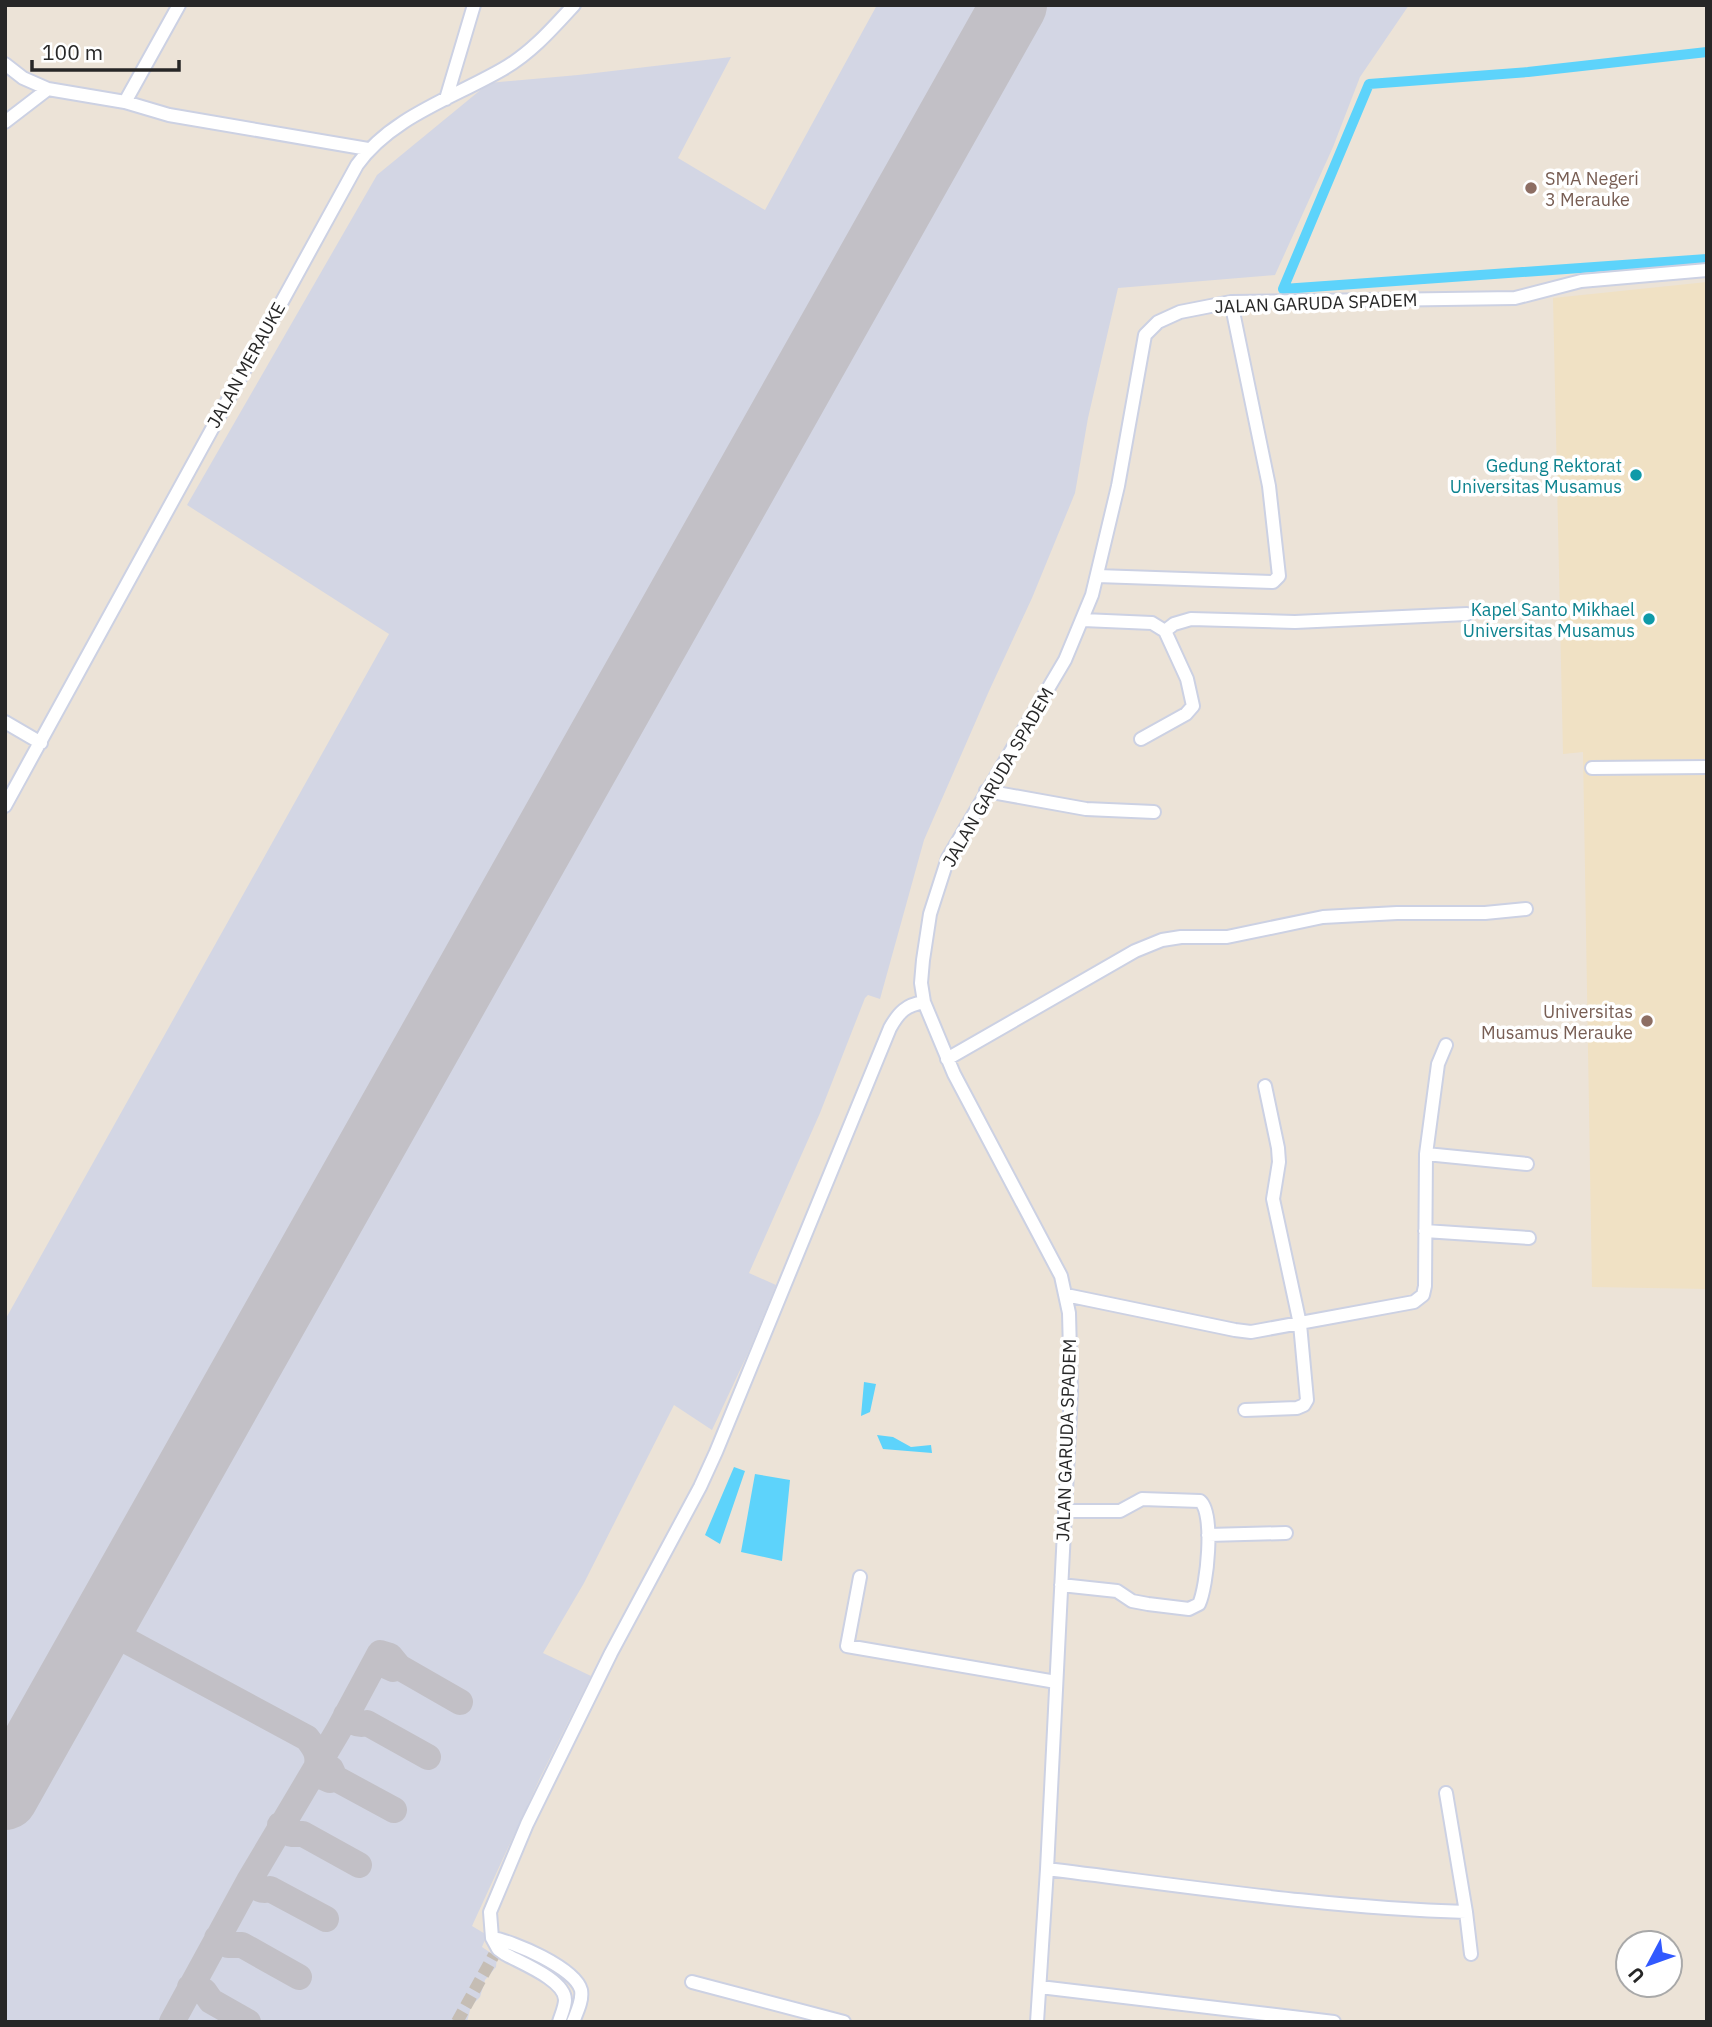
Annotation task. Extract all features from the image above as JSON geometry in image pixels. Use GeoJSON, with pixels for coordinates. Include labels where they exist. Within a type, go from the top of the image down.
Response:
{"type":"FeatureCollection","features":[{"type":"Feature","properties":{"kind":"street"},"geometry":{"type":"LineString","coordinates":[[125,102],[179,5]]}},
{"type":"Feature","properties":{"kind":"street"},"geometry":{"type":"LineString","coordinates":[[446,99],[474,5]]}},
{"type":"Feature","properties":{"kind":"street","name":"JALAN MERAUKE"},"geometry":{"type":"LineString","coordinates":[[5,806],[348,178],[368,149],[404,121],[521,57],[575,5]]}},
{"type":"Feature","properties":{"kind":"street"},"geometry":{"type":"LineString","coordinates":[[5,64],[23,78],[48,89],[125,102],[169,115],[368,149]]}},
{"type":"Feature","properties":{"kind":"street"},"geometry":{"type":"LineString","coordinates":[[5,122],[48,89]]}},
{"type":"Feature","properties":{"kind":"street","name":"JALAN GARUDA SPADEM"},"geometry":{"type":"LineString","coordinates":[[1037,2022],[1071,1392],[1070,1326],[1061,1276],[947,1059],[924,1002],[921,983],[936,891],[948,858],[1059,672],[1083,620],[1097,576],[1118,486],[1145,335],[1158,322],[1173,314],[1199,306],[1231,302],[1515,298],[1581,281],[1707,270]]}},
{"type":"Feature","properties":{"kind":"street"},"geometry":{"type":"LineString","coordinates":[[1097,576],[1239,582],[1273,582],[1279,576],[1269,486],[1231,302]]}},
{"type":"Feature","properties":{"kind":"street"},"geometry":{"type":"LineString","coordinates":[[1165,631],[1174,624],[1191,619],[1295,622],[1467,614]]}},
{"type":"Feature","properties":{"kind":"street"},"geometry":{"type":"LineString","coordinates":[[1083,620],[1152,622],[1165,631],[1187,679],[1193,706],[1186,714],[1141,739]]}},
{"type":"Feature","properties":{"kind":"street"},"geometry":{"type":"LineString","coordinates":[[5,722],[41,743]]}},
{"type":"Feature","properties":{"kind":"street"},"geometry":{"type":"LineString","coordinates":[[1592,768],[1707,767]]}},
{"type":"Feature","properties":{"kind":"street"},"geometry":{"type":"LineString","coordinates":[[986,791],[1086,809],[1154,812]]}},
{"type":"Feature","properties":{"kind":"street"},"geometry":{"type":"LineString","coordinates":[[947,1059],[1135,951],[1162,940],[1181,937],[1227,937],[1332,916],[1485,913],[1526,909]]}},
{"type":"Feature","properties":{"kind":"street"},"geometry":{"type":"LineString","coordinates":[[559,2022],[565,2001],[560,1986],[497,1945],[490,1912],[527,1824],[611,1653],[716,1452],[890,1028],[902,1009],[924,1002]]}},
{"type":"Feature","properties":{"kind":"street"},"geometry":{"type":"LineString","coordinates":[[1066,1294],[1235,1330],[1264,1331],[1408,1304],[1419,1298],[1425,1286],[1426,1154],[1438,1063],[1446,1045]]}},
{"type":"Feature","properties":{"kind":"street"},"geometry":{"type":"LineString","coordinates":[[1245,1410],[1297,1408],[1306,1403],[1300,1324],[1273,1199],[1279,1162],[1265,1086]]}},
{"type":"Feature","properties":{"kind":"street"},"geometry":{"type":"LineString","coordinates":[[1426,1154],[1527,1164]]}},
{"type":"Feature","properties":{"kind":"street"},"geometry":{"type":"LineString","coordinates":[[1425,1231],[1529,1238]]}},
{"type":"Feature","properties":{"kind":"street"},"geometry":{"type":"LineString","coordinates":[[1061,1585],[1117,1591],[1138,1602],[1189,1609],[1199,1604],[1205,1587],[1208,1535],[1206,1505],[1200,1501],[1142,1499],[1120,1511],[1065,1511]]}},
{"type":"Feature","properties":{"kind":"street"},"geometry":{"type":"LineString","coordinates":[[1208,1535],[1286,1533]]}},
{"type":"Feature","properties":{"kind":"street"},"geometry":{"type":"LineString","coordinates":[[860,1577],[847,1646],[1056,1682]]}},
{"type":"Feature","properties":{"kind":"street"},"geometry":{"type":"LineString","coordinates":[[1446,1793],[1471,1954]]}},
{"type":"Feature","properties":{"kind":"street"},"geometry":{"type":"LineString","coordinates":[[1047,1869],[1284,1898],[1466,1912]]}},
{"type":"Feature","properties":{"kind":"street"},"geometry":{"type":"LineString","coordinates":[[497,1945],[567,1971],[577,1980],[581,1995],[573,2022]]}},
{"type":"Feature","properties":{"kind":"street"},"geometry":{"type":"LineString","coordinates":[[692,1982],[844,2022]]}},
{"type":"Feature","properties":{"kind":"street"},"geometry":{"type":"LineString","coordinates":[[1040,1987],[1334,2022]]}},
{"type":"Feature","properties":{"kind":"shaded area"},"geometry":{"type":"Polygon","coordinates":[[[877,5],[1409,5],[1360,77],[1333,147],[1275,275],[1118,288],[1088,418],[1075,493],[1032,598],[924,840],[880,999],[868,995],[865,998],[820,1113],[749,1273],[776,1285],[748,1353],[712,1430],[674,1405],[584,1583],[543,1653],[591,1676],[540,1778],[472,1926],[487,1935],[482,1947],[497,1957],[496,1967],[485,1980],[480,1997],[471,2006],[467,2022],[5,2022],[5,1320],[389,634],[187,505],[377,175],[489,83],[731,57],[678,158],[765,210],[877,5]]]}},
{"type":"Feature","properties":{"kind":"shaded area","name":"Universitas Musamus Merauke"},"geometry":{"type":"Polygon","coordinates":[[[1707,282],[1707,1289],[1592,1287],[1583,752],[1563,754],[1553,298],[1707,282]]]}},
{"type":"Feature","properties":{"kind":"water"},"geometry":{"type":"Polygon","coordinates":[[[864,1382],[876,1384],[870,1412],[861,1416],[864,1382]]]}},
{"type":"Feature","properties":{"kind":"water"},"geometry":{"type":"Polygon","coordinates":[[[877,1435],[893,1437],[911,1447],[931,1445],[932,1453],[883,1449],[877,1435]]]}},
{"type":"Feature","properties":{"kind":"water"},"geometry":{"type":"Polygon","coordinates":[[[734,1467],[745,1471],[720,1544],[705,1535],[734,1467]]]}},
{"type":"Feature","properties":{"kind":"water"},"geometry":{"type":"Polygon","coordinates":[[[755,1474],[790,1480],[782,1561],[741,1552],[755,1474]]]}},
{"type":"Feature","properties":{"kind":"waterway"},"geometry":{"type":"LineString","coordinates":[[1707,52],[1528,72],[1369,84],[1283,289],[1707,259]]}},
{"type":"Feature","properties":{"kind":"taxiway"},"geometry":{"type":"LineString","coordinates":[[101,1627],[307,1738],[317,1754],[317,1765],[331,1769],[335,1778]]}},
{"type":"Feature","properties":{"kind":"taxiway"},"geometry":{"type":"LineString","coordinates":[[172,2022],[249,1881],[338,1731],[380,1653],[390,1656],[399,1667]]}},
{"type":"Feature","properties":{"kind":"taxiway"},"geometry":{"type":"LineString","coordinates":[[382,1664],[393,1669],[399,1667],[460,1702]]}},
{"type":"Feature","properties":{"kind":"taxiway"},"geometry":{"type":"LineString","coordinates":[[346,1715],[355,1723],[367,1723],[428,1757]]}},
{"type":"Feature","properties":{"kind":"taxiway"},"geometry":{"type":"LineString","coordinates":[[321,1776],[330,1780],[335,1778],[394,1810]]}},
{"type":"Feature","properties":{"kind":"taxiway"},"geometry":{"type":"LineString","coordinates":[[280,1825],[291,1834],[303,1834],[359,1865]]}},
{"type":"Feature","properties":{"kind":"taxiway"},"geometry":{"type":"LineString","coordinates":[[249,1881],[258,1888],[270,1889],[326,1919]]}},
{"type":"Feature","properties":{"kind":"taxiway"},"geometry":{"type":"LineString","coordinates":[[217,1938],[228,1945],[242,1945],[299,1977]]}},
{"type":"Feature","properties":{"kind":"taxiway"},"geometry":{"type":"LineString","coordinates":[[190,1987],[204,1991],[211,2001],[248,2022]]}},
{"type":"Feature","properties":{"kind":"runway"},"geometry":{"type":"LineString","coordinates":[[5,1797],[1014,5]]}},
{"type":"Feature","properties":{"kind":"tunnel"},"geometry":{"type":"LineString","coordinates":[[457,2022],[494,1955]]}},
{"type":"Feature","properties":{"kind":"place","name":"SMA Negeri 3 Merauke"},"geometry":{"type":"Point","coordinates":[1531,188]}},
{"type":"Feature","properties":{"kind":"place","name":"Gedung Rektorat Universitas Musamus"},"geometry":{"type":"Point","coordinates":[1636,475]}},
{"type":"Feature","properties":{"kind":"place","name":"Kapel Santo Mikhael Universitas Musamus"},"geometry":{"type":"Point","coordinates":[1649,619]}},
{"type":"Feature","properties":{"kind":"place","name":"Universitas Musamus Merauke"},"geometry":{"type":"Point","coordinates":[1647,1021]}}]}
